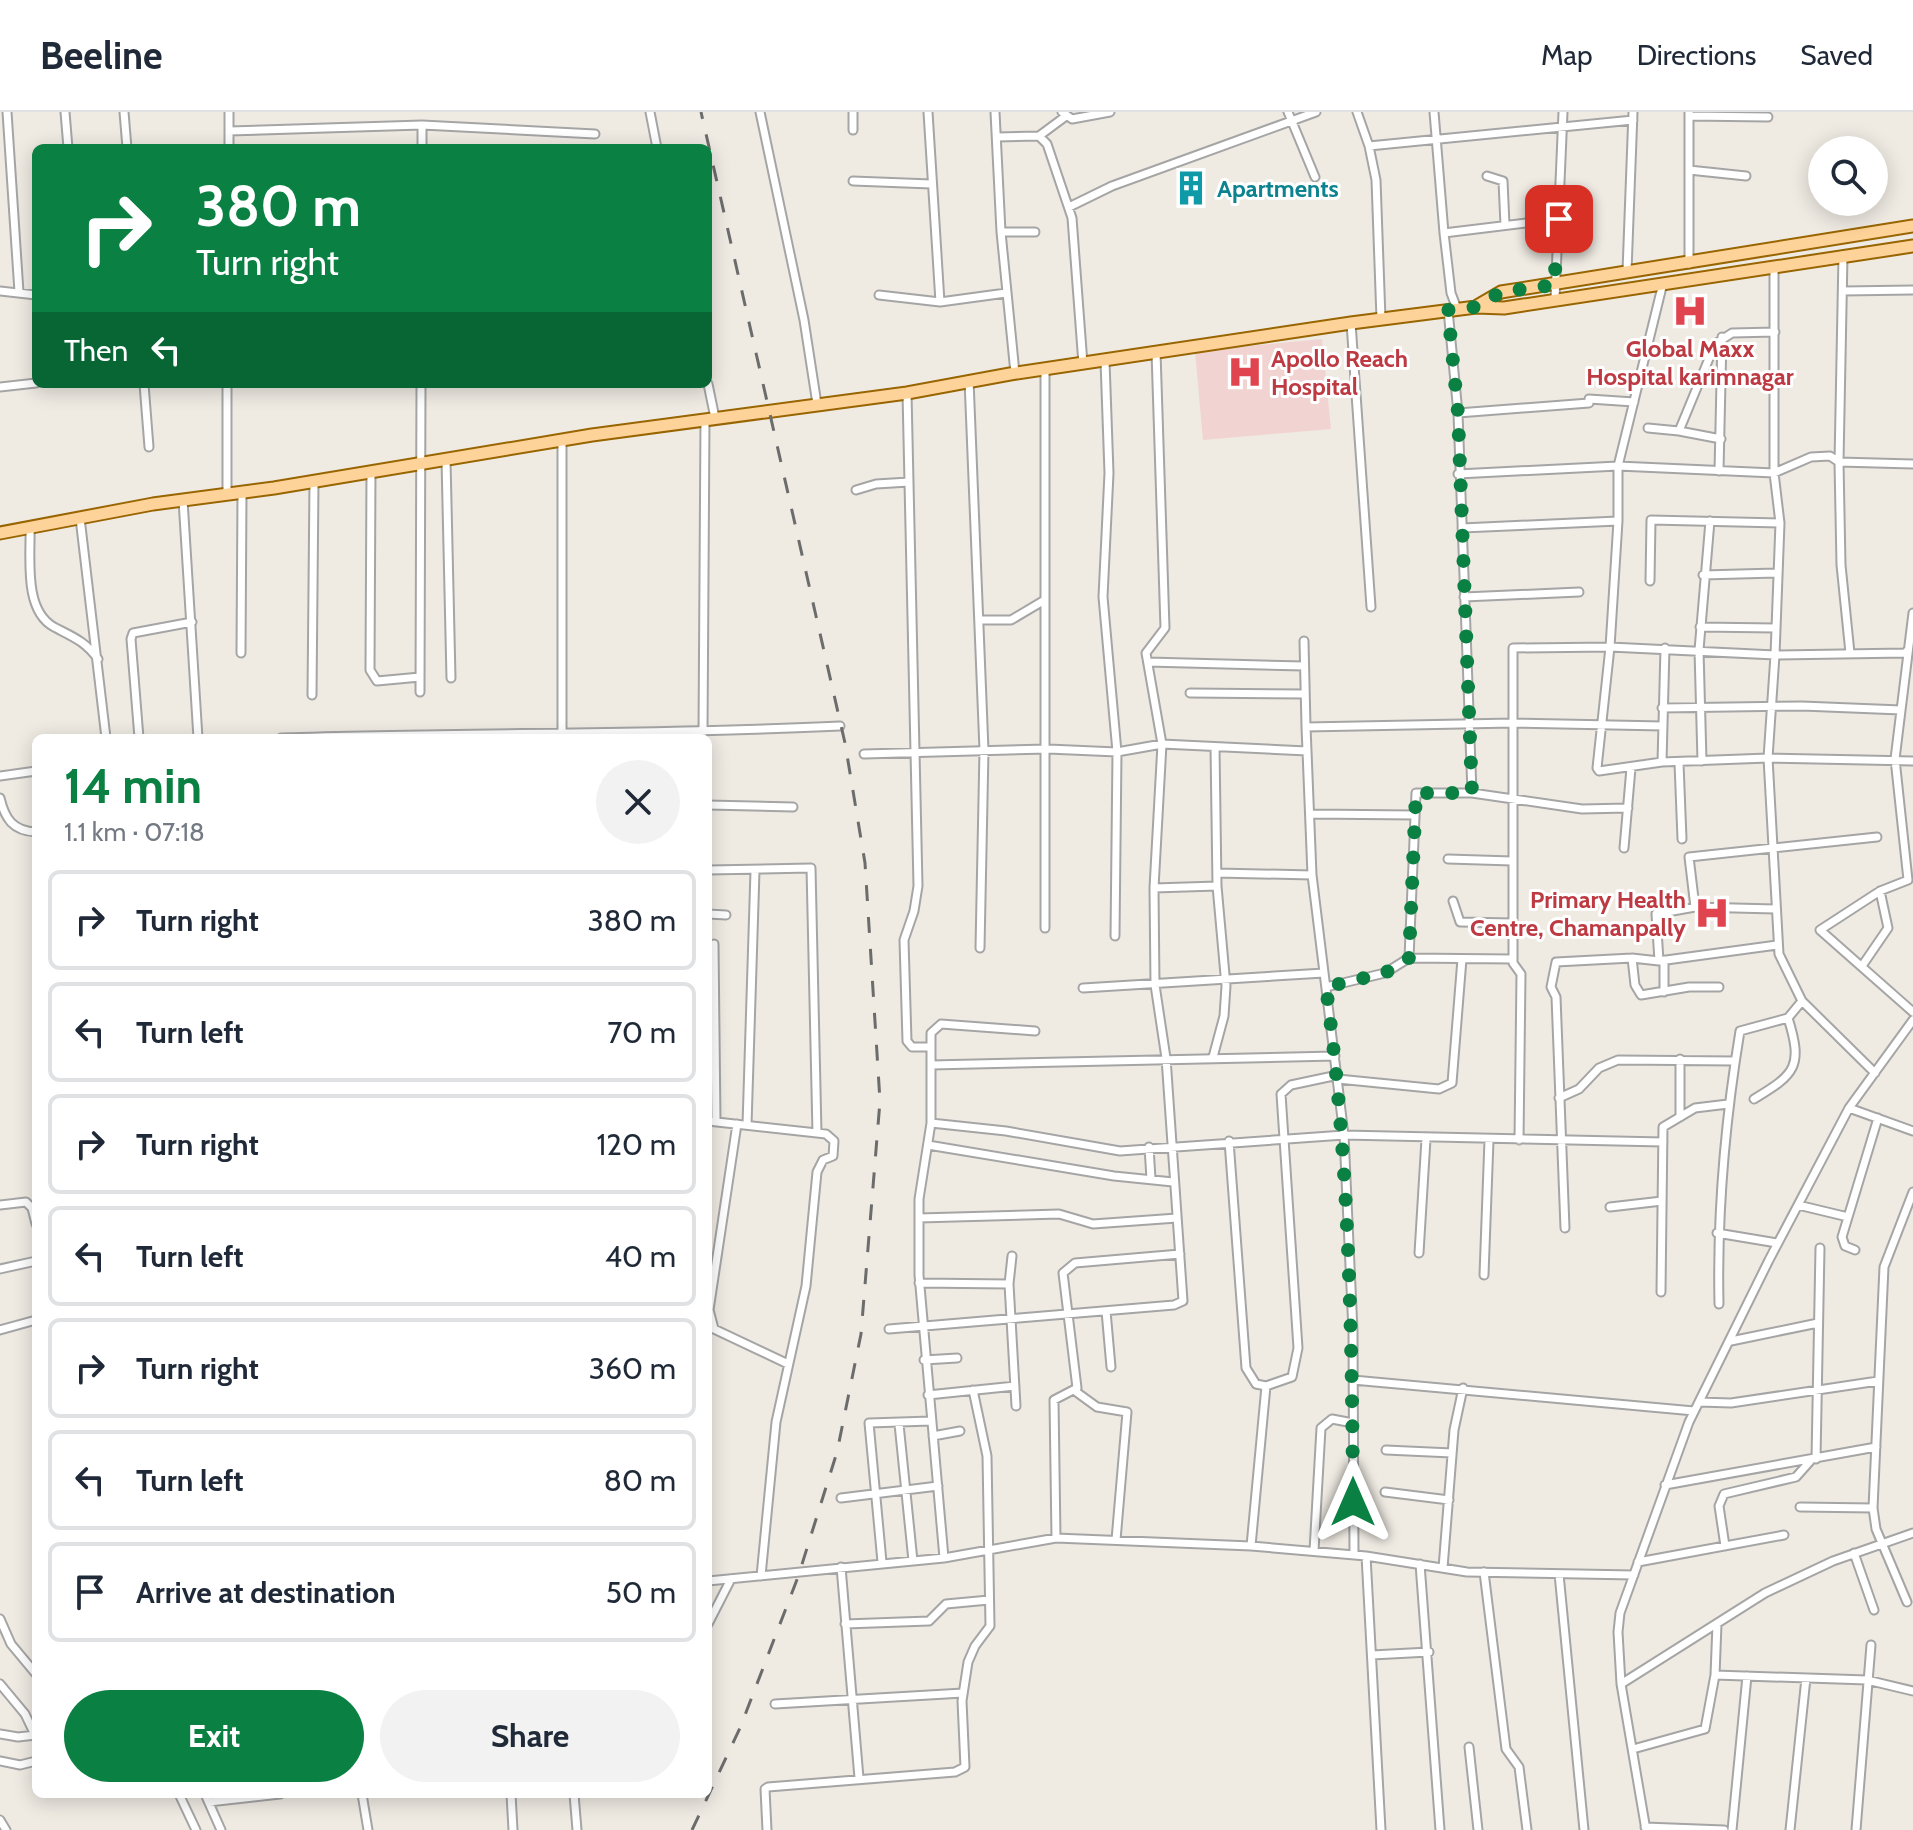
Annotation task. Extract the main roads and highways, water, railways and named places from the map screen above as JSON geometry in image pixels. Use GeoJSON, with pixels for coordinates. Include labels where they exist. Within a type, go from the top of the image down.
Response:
{"type":"FeatureCollection","features":[{"type":"Feature","properties":{"kind":"main road"},"geometry":{"type":"LineString","coordinates":[[1476,307],[1501,292],[1913,226]]}},
{"type":"Feature","properties":{"kind":"main road"},"geometry":{"type":"LineString","coordinates":[[0,533],[183,500],[562,440],[907,393],[1045,368],[1351,323],[1476,307],[1504,308],[1913,246]]}},
{"type":"Feature","properties":{"kind":"railway"},"geometry":{"type":"LineString","coordinates":[[701,112],[708,144]]}},
{"type":"Feature","properties":{"kind":"railway"},"geometry":{"type":"LineString","coordinates":[[712,160],[845,743],[865,863],[880,1101],[861,1334],[837,1452],[798,1577],[740,1728],[712,1788]]}},
{"type":"Feature","properties":{"kind":"railway"},"geometry":{"type":"LineString","coordinates":[[692,1830],[707,1798]]}},
{"type":"Feature","properties":{"kind":"place","name":"Apartments"},"geometry":{"type":"Point","coordinates":[1191,188]}},
{"type":"Feature","properties":{"kind":"place","name":"Global Maxx Hospital karimnagar"},"geometry":{"type":"Point","coordinates":[1690,311]}},
{"type":"Feature","properties":{"kind":"place","name":"Apollo Reach Hospital"},"geometry":{"type":"Point","coordinates":[1245,372]}},
{"type":"Feature","properties":{"kind":"place","name":"Primary Health Centre, Chamanpally"},"geometry":{"type":"Point","coordinates":[1712,913]}}]}
